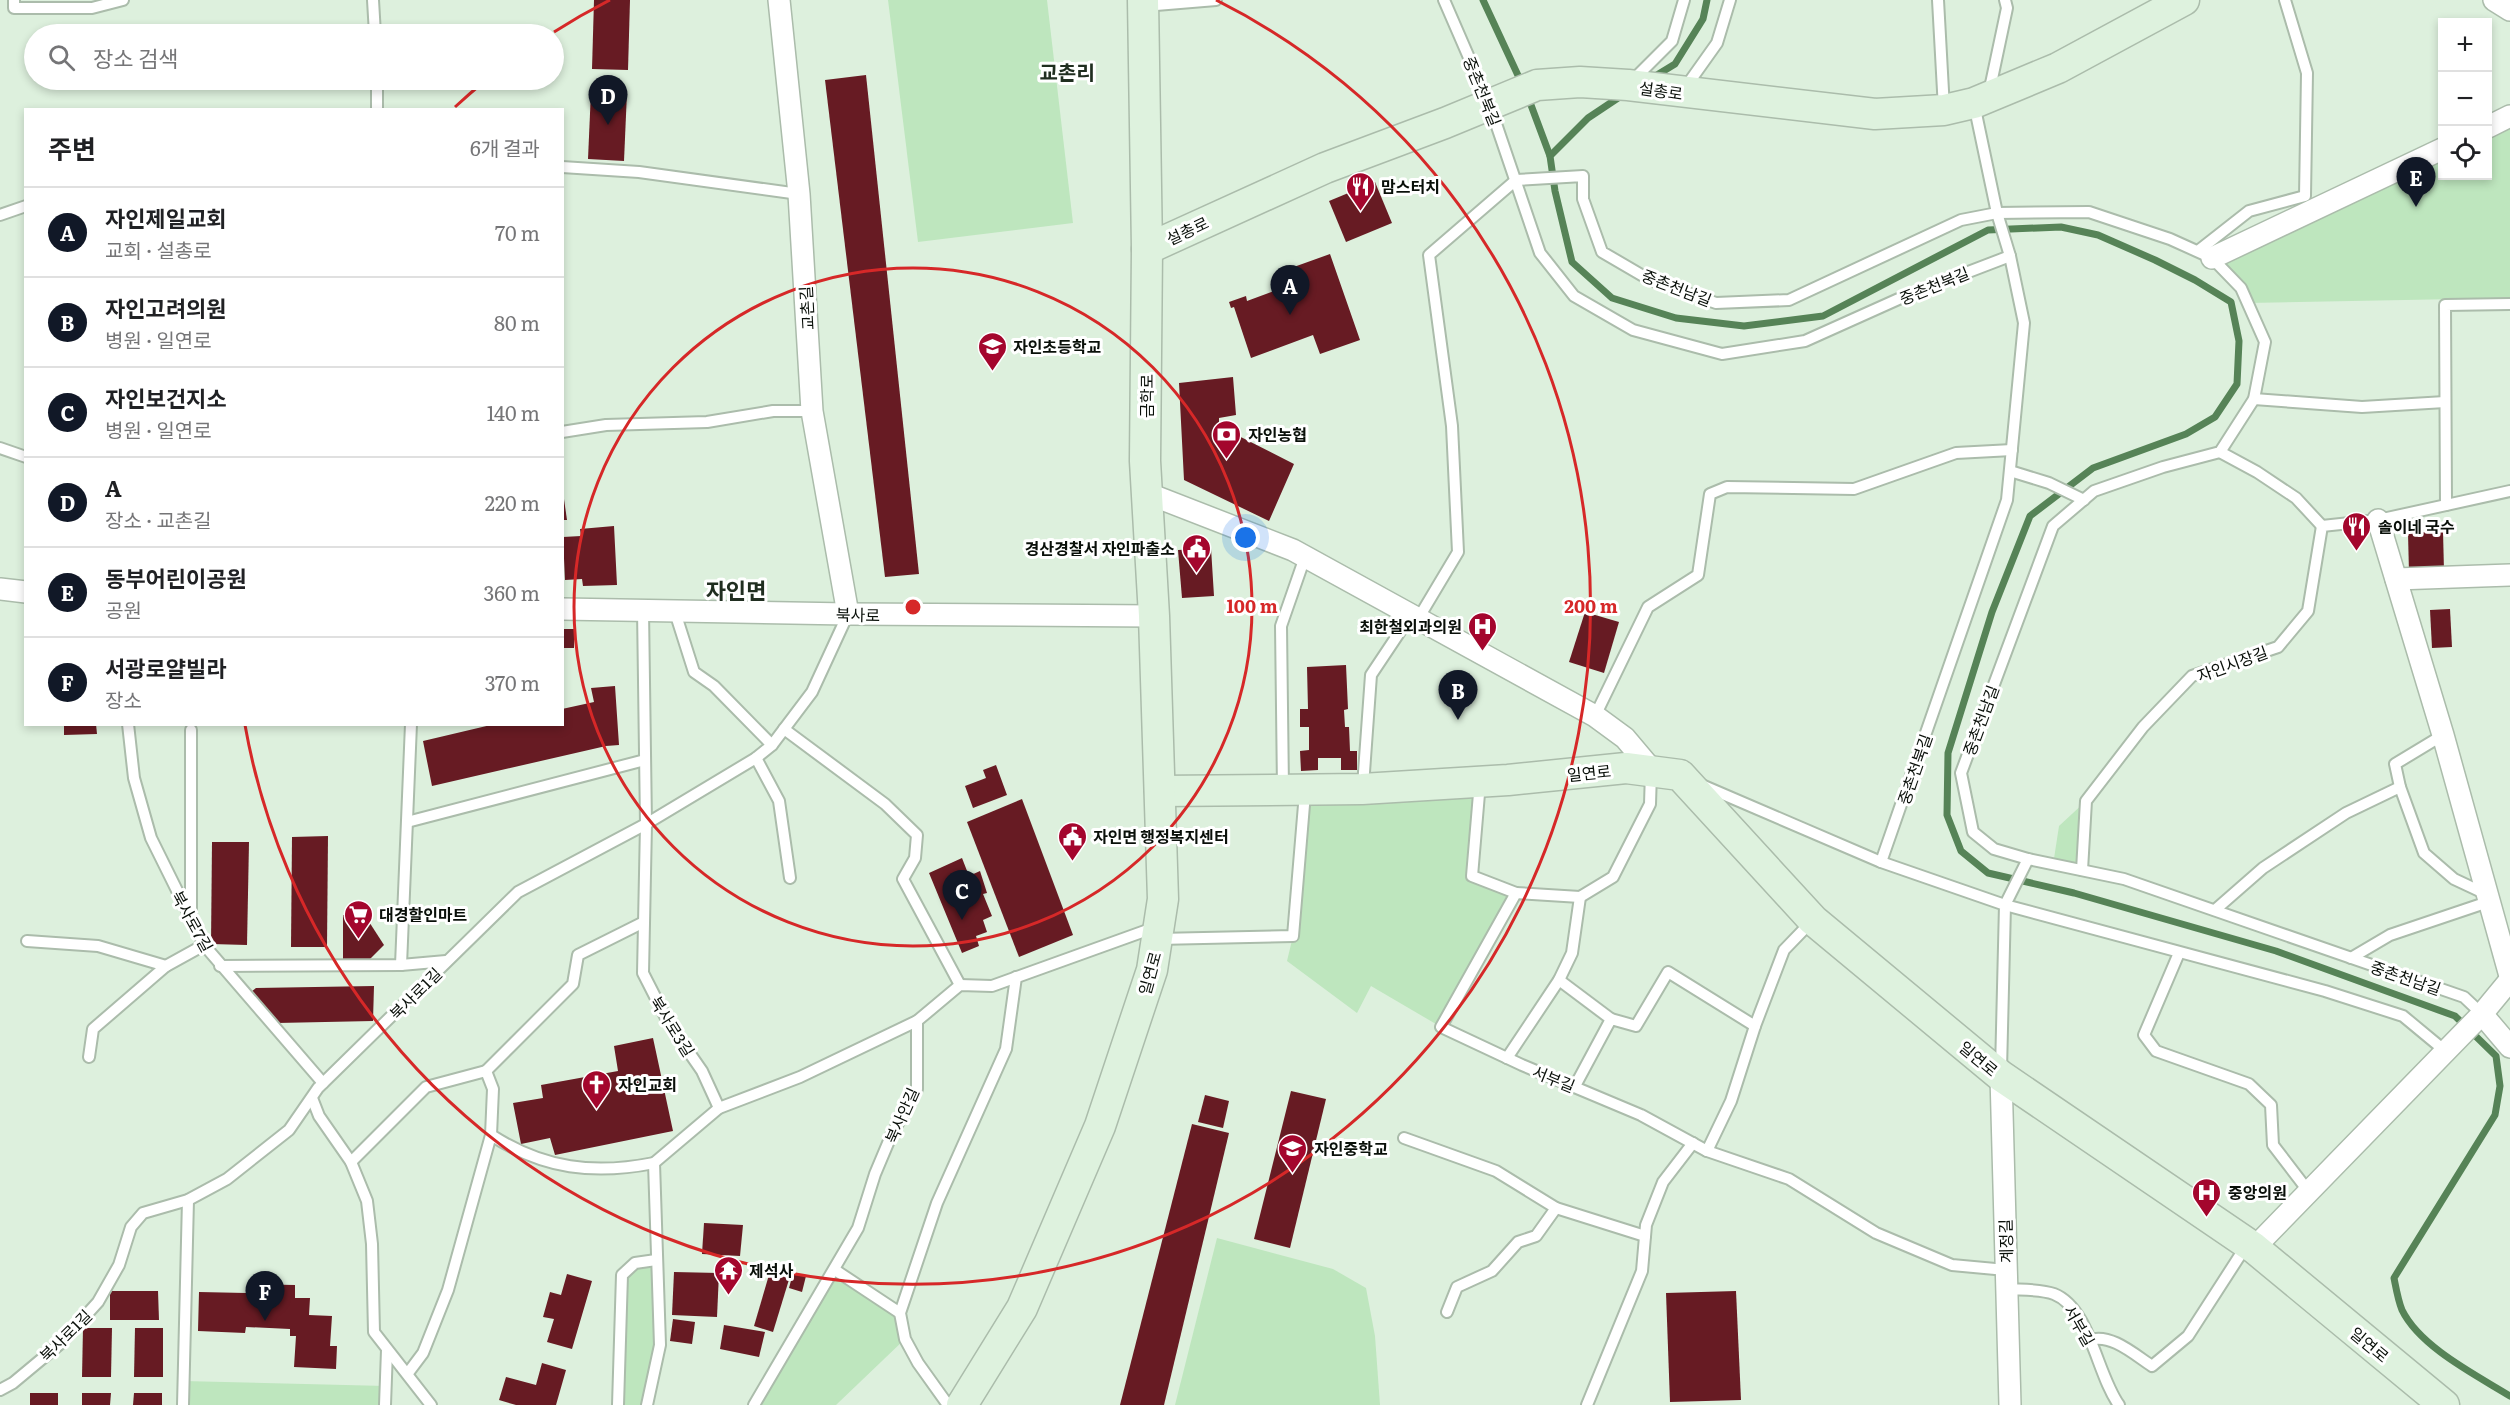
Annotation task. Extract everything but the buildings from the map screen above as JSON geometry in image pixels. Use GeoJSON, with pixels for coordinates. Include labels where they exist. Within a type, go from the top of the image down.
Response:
{"type":"FeatureCollection","features":[{"type":"Feature","properties":{"kind":"street","name":"교촌길"},"geometry":{"type":"LineString","coordinates":[[779,0],[799,194],[812,411],[848,614]]}},
{"type":"Feature","properties":{"kind":"street","name":"설총로"},"geometry":{"type":"LineString","coordinates":[[1147,249],[1325,168],[1490,106],[1537,85],[1580,82],[1628,85],[1875,114],[1944,110],[1981,100],[2058,68],[2184,0]]}},
{"type":"Feature","properties":{"kind":"street"},"geometry":{"type":"LineString","coordinates":[[2494,0],[2510,10]]}},
{"type":"Feature","properties":{"kind":"street","name":"금학로"},"geometry":{"type":"LineString","coordinates":[[1144,3],[1147,249],[1145,460],[1149,494],[1160,791]]}},
{"type":"Feature","properties":{"kind":"street"},"geometry":{"type":"LineString","coordinates":[[2489,126],[2510,116]]}},
{"type":"Feature","properties":{"kind":"street"},"geometry":{"type":"LineString","coordinates":[[2205,255],[2438,151]]}},
{"type":"Feature","properties":{"kind":"street"},"geometry":{"type":"LineString","coordinates":[[1149,494],[1305,557],[1595,716],[1666,773]]}},
{"type":"Feature","properties":{"kind":"street"},"geometry":{"type":"LineString","coordinates":[[2250,1245],[2309,1192],[2444,1050],[2482,1014],[2510,978],[2443,735],[2378,520]]}},
{"type":"Feature","properties":{"kind":"street"},"geometry":{"type":"LineString","coordinates":[[2396,579],[2510,575]]}},
{"type":"Feature","properties":{"kind":"street"},"geometry":{"type":"LineString","coordinates":[[0,589],[24,592]]}},
{"type":"Feature","properties":{"kind":"street","name":"북사로"},"geometry":{"type":"LineString","coordinates":[[564,609],[1154,616]]}},
{"type":"Feature","properties":{"kind":"street","name":"일연로"},"geometry":{"type":"LineString","coordinates":[[962,1405],[1022,1308],[1100,1126],[1152,970],[1163,898],[1160,791],[1362,789],[1480,782],[1626,768],[1666,773],[1813,920],[2001,1076],[2250,1245],[2444,1405]]}},
{"type":"Feature","properties":{"kind":"street"},"geometry":{"type":"LineString","coordinates":[[2482,1014],[2510,1047]]}},
{"type":"Feature","properties":{"kind":"street","name":"계정길"},"geometry":{"type":"LineString","coordinates":[[2001,1076],[2007,1280],[2006,1403]]}},
{"type":"Feature","properties":{"kind":"lane"},"geometry":{"type":"LineString","coordinates":[[14,0],[14,8],[92,8],[123,0]]}},
{"type":"Feature","properties":{"kind":"lane"},"geometry":{"type":"LineString","coordinates":[[373,0],[374,24]]}},
{"type":"Feature","properties":{"kind":"lane"},"geometry":{"type":"LineString","coordinates":[[1144,3],[1215,0]]}},
{"type":"Feature","properties":{"kind":"lane","name":"중촌천북길"},"geometry":{"type":"LineString","coordinates":[[1444,0],[1490,106],[1540,253],[1574,296],[1633,330],[1722,354],[1805,341],[1903,297],[2010,256],[2024,323],[2007,500],[1881,862]]}},
{"type":"Feature","properties":{"kind":"lane"},"geometry":{"type":"LineString","coordinates":[[1628,85],[1672,41],[1684,0]]}},
{"type":"Feature","properties":{"kind":"lane"},"geometry":{"type":"LineString","coordinates":[[1681,93],[1717,43],[1730,0]]}},
{"type":"Feature","properties":{"kind":"lane"},"geometry":{"type":"LineString","coordinates":[[1938,0],[1944,110]]}},
{"type":"Feature","properties":{"kind":"lane"},"geometry":{"type":"LineString","coordinates":[[2005,0],[2007,8],[1981,100],[1997,213],[2010,256]]}},
{"type":"Feature","properties":{"kind":"lane"},"geometry":{"type":"LineString","coordinates":[[2285,0],[2307,73],[2305,196],[2249,211],[2205,255],[2241,288],[2265,342],[2254,399],[2220,452],[2257,472],[2296,498],[2322,526],[2378,520],[2510,491]]}},
{"type":"Feature","properties":{"kind":"lane"},"geometry":{"type":"LineString","coordinates":[[376,108],[377,90]]}},
{"type":"Feature","properties":{"kind":"lane"},"geometry":{"type":"LineString","coordinates":[[564,167],[639,172],[799,194]]}},
{"type":"Feature","properties":{"kind":"lane","name":"중촌천남길"},"geometry":{"type":"LineString","coordinates":[[1516,180],[1584,176],[1583,199],[1602,252],[1650,280],[1716,303],[1789,300],[1961,220],[1997,213],[2088,212],[2170,239],[2205,255]]}},
{"type":"Feature","properties":{"kind":"lane"},"geometry":{"type":"LineString","coordinates":[[1362,789],[1371,675],[1415,617],[1458,552],[1452,426],[1429,255],[1516,180]]}},
{"type":"Feature","properties":{"kind":"lane"},"geometry":{"type":"LineString","coordinates":[[0,215],[24,207]]}},
{"type":"Feature","properties":{"kind":"lane"},"geometry":{"type":"LineString","coordinates":[[2446,505],[2445,305],[2510,304]]}},
{"type":"Feature","properties":{"kind":"lane"},"geometry":{"type":"LineString","coordinates":[[2254,399],[2362,407],[2445,402]]}},
{"type":"Feature","properties":{"kind":"lane"},"geometry":{"type":"LineString","coordinates":[[564,432],[606,425],[707,422],[773,411],[812,411]]}},
{"type":"Feature","properties":{"kind":"lane"},"geometry":{"type":"LineString","coordinates":[[0,448],[24,456]]}},
{"type":"Feature","properties":{"kind":"lane"},"geometry":{"type":"LineString","coordinates":[[1595,716],[1648,607],[1698,575],[1710,495],[1727,487],[1854,489],[1956,453],[2012,450]]}},
{"type":"Feature","properties":{"kind":"lane","name":"중촌천남길"},"geometry":{"type":"LineString","coordinates":[[2220,452],[2163,467],[2094,491],[2053,526],[1961,773],[1973,832],[1994,849],[2028,859],[2124,879],[2464,997],[2482,1014]]}},
{"type":"Feature","properties":{"kind":"lane"},"geometry":{"type":"LineString","coordinates":[[2010,471],[2049,483],[2084,500]]}},
{"type":"Feature","properties":{"kind":"lane","name":"자인시장길"},"geometry":{"type":"LineString","coordinates":[[2082,870],[2086,801],[2143,727],[2192,676],[2278,647],[2308,611],[2322,526]]}},
{"type":"Feature","properties":{"kind":"lane"},"geometry":{"type":"LineString","coordinates":[[491,1135],[511,1148],[544,1160],[584,1168],[620,1170],[654,1162],[719,1108],[800,1077],[917,1021],[960,985],[992,986],[1158,932],[1293,936],[1294,790],[1281,626],[1305,557]]}},
{"type":"Feature","properties":{"kind":"lane"},"geometry":{"type":"LineString","coordinates":[[674,609],[694,672],[714,686],[772,745]]}},
{"type":"Feature","properties":{"kind":"lane","name":"북사로3길"},"geometry":{"type":"LineString","coordinates":[[643,610],[646,824],[643,973],[668,1022],[702,1071],[719,1108]]}},
{"type":"Feature","properties":{"kind":"lane","name":"북사로1길"},"geometry":{"type":"LineString","coordinates":[[0,1390],[13,1383],[61,1343],[98,1302],[119,1265],[131,1227],[143,1213],[188,1200],[227,1179],[290,1130],[323,1083],[518,892],[646,824],[756,758],[772,745],[812,692],[848,614]]}},
{"type":"Feature","properties":{"kind":"lane","name":"북사로7길"},"geometry":{"type":"LineString","coordinates":[[128,726],[134,778],[151,838],[204,945],[323,1083]]}},
{"type":"Feature","properties":{"kind":"lane"},"geometry":{"type":"LineString","coordinates":[[401,965],[411,726]]}},
{"type":"Feature","properties":{"kind":"lane"},"geometry":{"type":"LineString","coordinates":[[784,729],[885,804],[917,835],[915,858],[903,879],[960,985]]}},
{"type":"Feature","properties":{"kind":"lane"},"geometry":{"type":"LineString","coordinates":[[190,730],[191,918]]}},
{"type":"Feature","properties":{"kind":"lane"},"geometry":{"type":"LineString","coordinates":[[2443,735],[2395,764],[2400,787],[2424,853],[2454,879],[2487,898]]}},
{"type":"Feature","properties":{"kind":"lane"},"geometry":{"type":"LineString","coordinates":[[756,758],[779,801],[790,878]]}},
{"type":"Feature","properties":{"kind":"lane"},"geometry":{"type":"LineString","coordinates":[[407,822],[645,760]]}},
{"type":"Feature","properties":{"kind":"lane"},"geometry":{"type":"LineString","coordinates":[[1480,782],[1472,876],[1515,893],[1580,897],[1613,877],[1666,773],[1881,862],[2005,905],[2325,991],[2403,1016],[2444,1050]]}},
{"type":"Feature","properties":{"kind":"lane"},"geometry":{"type":"LineString","coordinates":[[2215,910],[2264,868],[2346,813],[2400,787]]}},
{"type":"Feature","properties":{"kind":"lane"},"geometry":{"type":"LineString","coordinates":[[2001,1076],[2005,905],[2028,859]]}},
{"type":"Feature","properties":{"kind":"lane","name":"서부길"},"geometry":{"type":"LineString","coordinates":[[1515,893],[1441,1027],[1641,1115],[1707,1151],[1789,1179],[1876,1233],[1952,1265],[2053,1293],[2070,1303],[2090,1341],[2110,1393],[2119,1405]]}},
{"type":"Feature","properties":{"kind":"lane"},"geometry":{"type":"LineString","coordinates":[[1507,1058],[1559,980],[1572,953],[1580,897]]}},
{"type":"Feature","properties":{"kind":"lane"},"geometry":{"type":"LineString","coordinates":[[2351,958],[2390,935],[2487,898]]}},
{"type":"Feature","properties":{"kind":"lane"},"geometry":{"type":"LineString","coordinates":[[1707,1151],[1731,1101],[1755,1026],[1784,950],[1813,920]]}},
{"type":"Feature","properties":{"kind":"lane"},"geometry":{"type":"LineString","coordinates":[[351,1162],[426,1087],[486,1071],[573,984],[578,955],[644,922]]}},
{"type":"Feature","properties":{"kind":"lane"},"geometry":{"type":"LineString","coordinates":[[27,941],[98,946],[166,966]]}},
{"type":"Feature","properties":{"kind":"lane"},"geometry":{"type":"LineString","coordinates":[[89,1057],[93,1029],[166,966],[204,945]]}},
{"type":"Feature","properties":{"kind":"lane"},"geometry":{"type":"LineString","coordinates":[[2179,953],[2144,1035],[2156,1051],[2249,1084],[2271,1104],[2274,1146],[2309,1192]]}},
{"type":"Feature","properties":{"kind":"lane"},"geometry":{"type":"LineString","coordinates":[[220,966],[401,965],[446,961]]}},
{"type":"Feature","properties":{"kind":"lane"},"geometry":{"type":"LineString","coordinates":[[1559,980],[1611,1019],[1636,1026],[1668,972],[1755,1026]]}},
{"type":"Feature","properties":{"kind":"lane"},"geometry":{"type":"LineString","coordinates":[[948,1405],[918,1363],[905,1339],[900,1313],[937,1203],[1006,1049],[1016,977]]}},
{"type":"Feature","properties":{"kind":"lane"},"geometry":{"type":"LineString","coordinates":[[1575,1086],[1611,1019]]}},
{"type":"Feature","properties":{"kind":"lane","name":"북사안길"},"geometry":{"type":"LineString","coordinates":[[754,1405],[858,1228],[875,1174],[891,1136],[917,1089],[917,1021]]}},
{"type":"Feature","properties":{"kind":"lane"},"geometry":{"type":"LineString","coordinates":[[408,1373],[423,1353],[448,1290],[491,1135],[493,1089],[486,1071]]}},
{"type":"Feature","properties":{"kind":"lane"},"geometry":{"type":"LineString","coordinates":[[312,1098],[319,1116],[351,1162],[367,1201],[372,1244],[374,1332],[431,1405]]}},
{"type":"Feature","properties":{"kind":"lane"},"geometry":{"type":"LineString","coordinates":[[1404,1138],[1496,1171],[1556,1208],[1645,1236]]}},
{"type":"Feature","properties":{"kind":"lane"},"geometry":{"type":"LineString","coordinates":[[1587,1405],[1642,1271],[1646,1225],[1663,1182],[1693,1143]]}},
{"type":"Feature","properties":{"kind":"lane"},"geometry":{"type":"LineString","coordinates":[[647,1405],[660,1345],[654,1162]]}},
{"type":"Feature","properties":{"kind":"lane"},"geometry":{"type":"LineString","coordinates":[[183,1405],[188,1200]]}},
{"type":"Feature","properties":{"kind":"lane"},"geometry":{"type":"LineString","coordinates":[[1447,1312],[1457,1287],[1492,1271],[1518,1242],[1536,1236],[1556,1208]]}},
{"type":"Feature","properties":{"kind":"lane"},"geometry":{"type":"LineString","coordinates":[[2090,1341],[2098,1338],[2118,1344],[2152,1366],[2188,1336],[2250,1245]]}},
{"type":"Feature","properties":{"kind":"lane"},"geometry":{"type":"LineString","coordinates":[[618,1405],[622,1275],[635,1263],[656,1260]]}},
{"type":"Feature","properties":{"kind":"lane"},"geometry":{"type":"LineString","coordinates":[[835,1270],[900,1313]]}},
{"type":"Feature","properties":{"kind":"lane"},"geometry":{"type":"LineString","coordinates":[[385,1405],[387,1350]]}},
{"type":"Feature","properties":{"kind":"green space"},"geometry":{"type":"Polygon","coordinates":[[[888,0],[1047,0],[1073,223],[918,242],[888,0]]]}},
{"type":"Feature","properties":{"kind":"green space"},"geometry":{"type":"Polygon","coordinates":[[[2510,116],[2510,298],[2247,303],[2212,258],[2438,151],[2438,180],[2492,180],[2492,125],[2510,116]]]}},
{"type":"Feature","properties":{"kind":"green space"},"geometry":{"type":"Polygon","coordinates":[[[1480,782],[1472,876],[1516,893],[1441,1027],[1371,986],[1357,1013],[1287,961],[1293,936],[1305,790],[1480,782]]]}},
{"type":"Feature","properties":{"kind":"green space"},"geometry":{"type":"Polygon","coordinates":[[[2086,801],[2082,870],[2053,865],[2059,826],[2086,801]]]}},
{"type":"Feature","properties":{"kind":"green space"},"geometry":{"type":"Polygon","coordinates":[[[1217,1238],[1333,1269],[1366,1288],[1375,1336],[1380,1405],[1175,1405],[1217,1238]]]}},
{"type":"Feature","properties":{"kind":"green space"},"geometry":{"type":"Polygon","coordinates":[[[656,1260],[660,1318],[647,1405],[619,1405],[622,1275],[635,1263],[656,1260]]]}},
{"type":"Feature","properties":{"kind":"green space"},"geometry":{"type":"Polygon","coordinates":[[[835,1270],[900,1313],[905,1339],[836,1405],[754,1405],[835,1270]]]}},
{"type":"Feature","properties":{"kind":"green space"},"geometry":{"type":"Polygon","coordinates":[[[183,1381],[386,1386],[385,1405],[183,1405],[183,1381]]]}},
{"type":"Feature","properties":{"kind":"waterway"},"geometry":{"type":"LineString","coordinates":[[1483,0],[1522,84]]}},
{"type":"Feature","properties":{"kind":"waterway"},"geometry":{"type":"LineString","coordinates":[[1652,78],[1675,64],[1703,19],[1707,0]]}},
{"type":"Feature","properties":{"kind":"waterway"},"geometry":{"type":"LineString","coordinates":[[1624,94],[1588,118],[1550,156],[1555,191],[1572,262],[1612,298],[1676,318],[1744,326],[1823,316],[1988,230],[2061,227],[2098,235],[2155,260],[2195,280],[2231,302],[2239,341],[2237,384],[2215,417],[2186,434],[2093,468],[2030,516],[1992,612],[1948,753],[1947,815],[1961,851],[1988,873],[2074,893],[2276,951],[2455,1016],[2496,1056],[2500,1086],[2495,1115],[2394,1278],[2402,1310],[2422,1336],[2450,1359],[2510,1396]]}},
{"type":"Feature","properties":{"kind":"waterway"},"geometry":{"type":"LineString","coordinates":[[1528,97],[1550,156]]}},
{"type":"Feature","properties":{"kind":"place","name":"A"},"geometry":{"type":"Point","coordinates":[608,125]}},
{"type":"Feature","properties":{"kind":"place","name":"동부어린이공원"},"geometry":{"type":"Point","coordinates":[2416,207]}},
{"type":"Feature","properties":{"kind":"place","name":"맘스터치"},"geometry":{"type":"Point","coordinates":[1360,212]}},
{"type":"Feature","properties":{"kind":"place","name":"자인제일교회"},"geometry":{"type":"Point","coordinates":[1290,315]}},
{"type":"Feature","properties":{"kind":"place","name":"자인초등학교"},"geometry":{"type":"Point","coordinates":[992,372]}},
{"type":"Feature","properties":{"kind":"place","name":"자인농협"},"geometry":{"type":"Point","coordinates":[1227,460]}},
{"type":"Feature","properties":{"kind":"place","name":"솔이네 국수"},"geometry":{"type":"Point","coordinates":[2357,552]}},
{"type":"Feature","properties":{"kind":"place","name":"경산경찰서 자인파출소"},"geometry":{"type":"Point","coordinates":[1196,574]}},
{"type":"Feature","properties":{"kind":"place","name":"최한철외과의원"},"geometry":{"type":"Point","coordinates":[1483,652]}},
{"type":"Feature","properties":{"kind":"place","name":"자인고려의원"},"geometry":{"type":"Point","coordinates":[1458,720]}},
{"type":"Feature","properties":{"kind":"place","name":"자인면 행정복지센터"},"geometry":{"type":"Point","coordinates":[1072,862]}},
{"type":"Feature","properties":{"kind":"place","name":"자인보건지소"},"geometry":{"type":"Point","coordinates":[962,920]}},
{"type":"Feature","properties":{"kind":"place","name":"대경할인마트"},"geometry":{"type":"Point","coordinates":[358,940]}},
{"type":"Feature","properties":{"kind":"place","name":"자인교회"},"geometry":{"type":"Point","coordinates":[597,1110]}},
{"type":"Feature","properties":{"kind":"place","name":"자인중학교"},"geometry":{"type":"Point","coordinates":[1293,1174]}},
{"type":"Feature","properties":{"kind":"place","name":"중앙의원"},"geometry":{"type":"Point","coordinates":[2207,1218]}},
{"type":"Feature","properties":{"kind":"place","name":"제석사"},"geometry":{"type":"Point","coordinates":[728,1296]}},
{"type":"Feature","properties":{"kind":"place","name":"서광로얄빌라"},"geometry":{"type":"Point","coordinates":[265,1321]}},
{"type":"Feature","properties":{"kind":"district","name":"교촌리"},"geometry":{"type":"Point","coordinates":[1067,71]}},
{"type":"Feature","properties":{"kind":"district","name":"자인면"},"geometry":{"type":"Point","coordinates":[736,589]}}]}
